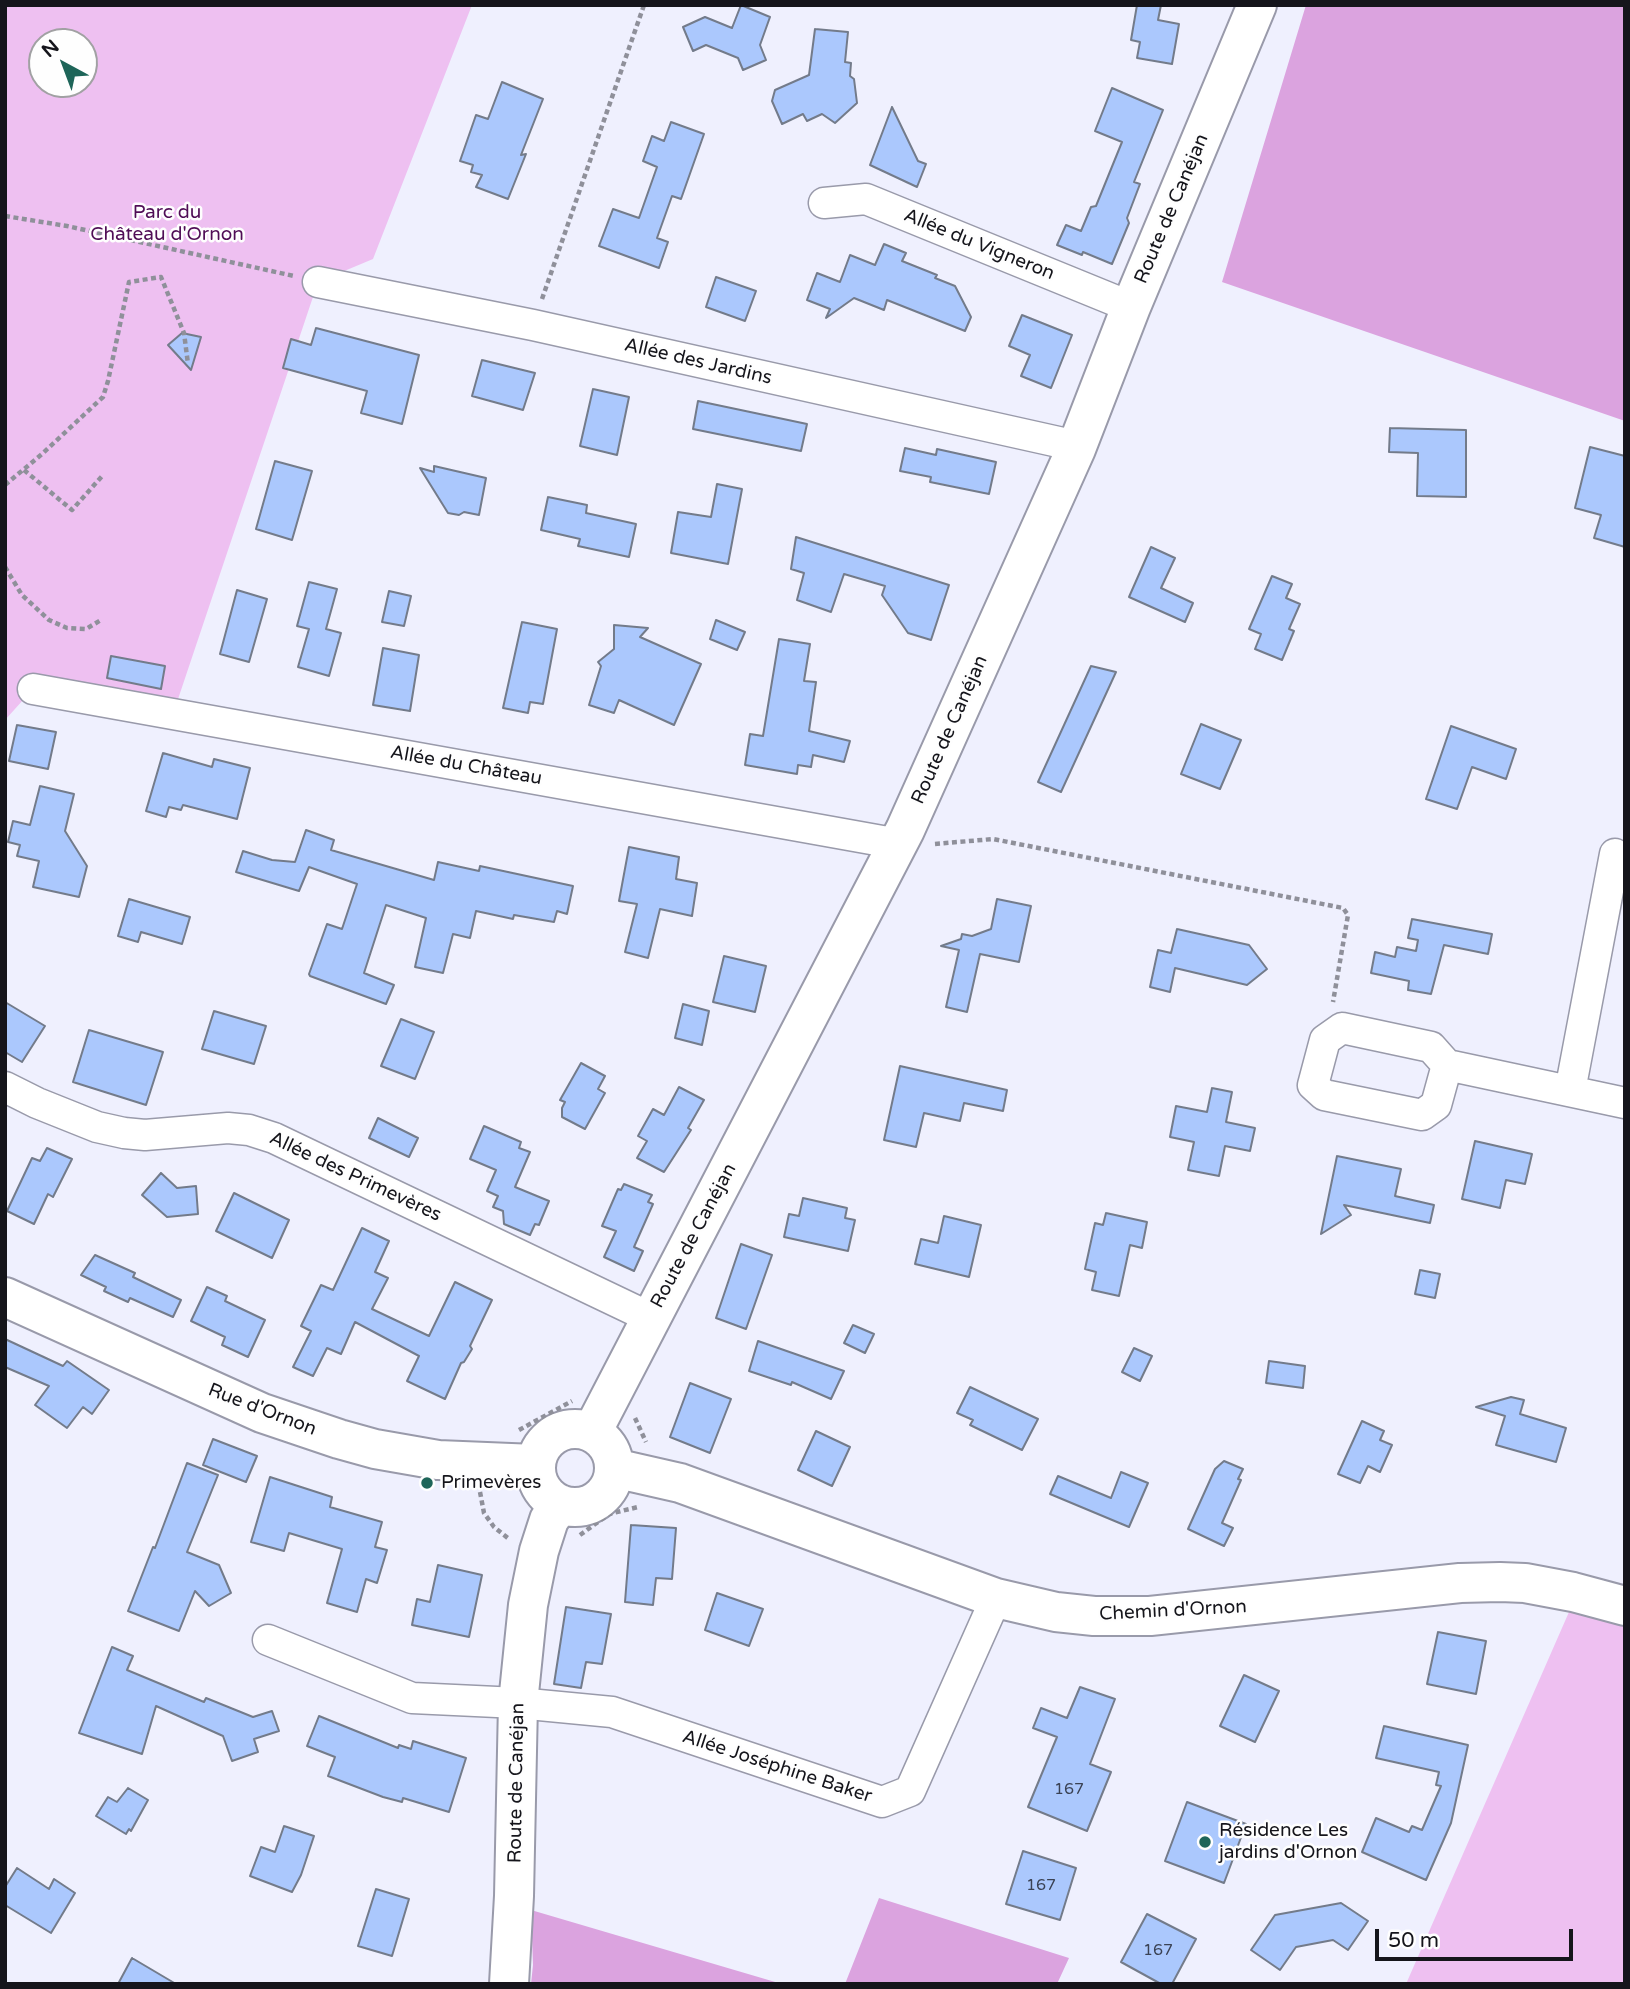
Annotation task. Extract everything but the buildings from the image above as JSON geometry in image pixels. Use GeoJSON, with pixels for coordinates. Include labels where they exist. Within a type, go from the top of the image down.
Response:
{"type":"FeatureCollection","features":[{"type":"Feature","properties":{"kind":"street","name":"Route de Canéjan"},"geometry":{"type":"LineString","coordinates":[[592,1432],[902,837],[1076,449],[1131,306],[1257,5]]}},
{"type":"Feature","properties":{"kind":"street","name":"Allée du Vigneron"},"geometry":{"type":"LineString","coordinates":[[824,203],[866,200],[1131,306]]}},
{"type":"Feature","properties":{"kind":"street","name":"Allée des Jardins"},"geometry":{"type":"LineString","coordinates":[[318,282],[533,325],[1063,443],[1076,449]]}},
{"type":"Feature","properties":{"kind":"street","name":"Allée du Château"},"geometry":{"type":"LineString","coordinates":[[33,689],[902,837]]}},
{"type":"Feature","properties":{"kind":"street"},"geometry":{"type":"LineString","coordinates":[[1570,1091],[1615,854]]}},
{"type":"Feature","properties":{"kind":"street"},"geometry":{"type":"LineString","coordinates":[[1447,1065],[1436,1105],[1422,1115],[1324,1095],[1313,1084],[1325,1040],[1342,1028],[1431,1047],[1447,1065],[1625,1103]]}},
{"type":"Feature","properties":{"kind":"street","name":"Allée des Primevères"},"geometry":{"type":"LineString","coordinates":[[5,1087],[97,1127],[124,1133],[145,1135],[228,1128],[248,1130],[274,1138],[651,1318]]}},
{"type":"Feature","properties":{"kind":"street","name":"Rue d'Ornon"},"geometry":{"type":"LineString","coordinates":[[5,1297],[262,1413],[339,1439],[374,1450],[427,1459],[535,1464]]}},
{"type":"Feature","properties":{"kind":"street"},"geometry":{"type":"LineString","coordinates":[[568,1429],[592,1432],[608,1447],[614,1468],[612,1481],[606,1492],[585,1506],[560,1504],[544,1493],[539,1484],[535,1464],[539,1452],[545,1441],[556,1433],[568,1429]]}},
{"type":"Feature","properties":{"kind":"street","name":"Chemin d'Ornon"},"geometry":{"type":"LineString","coordinates":[[614,1468],[680,1483],[996,1598],[1056,1612],[1138,1617],[1460,1583],[1500,1582],[1525,1583],[1573,1592],[1625,1606]]}},
{"type":"Feature","properties":{"kind":"street","name":"Route de Canéjan"},"geometry":{"type":"LineString","coordinates":[[509,1984],[514,1896],[518,1703],[527,1605],[539,1550],[549,1520],[560,1504]]}},
{"type":"Feature","properties":{"kind":"street","name":"Allée Joséphine Baker"},"geometry":{"type":"LineString","coordinates":[[268,1640],[412,1698],[518,1703],[612,1712],[882,1802],[911,1791],[996,1598]]}},
{"type":"Feature","properties":{"kind":"path"},"geometry":{"type":"LineString","coordinates":[[533,325],[644,5]]}},
{"type":"Feature","properties":{"kind":"path"},"geometry":{"type":"LineString","coordinates":[[5,216],[67,226],[318,282]]}},
{"type":"Feature","properties":{"kind":"path"},"geometry":{"type":"LineString","coordinates":[[5,485],[103,397],[129,282],[161,277],[184,333],[188,364]]}},
{"type":"Feature","properties":{"kind":"path"},"geometry":{"type":"LineString","coordinates":[[24,470],[72,510],[103,475]]}},
{"type":"Feature","properties":{"kind":"path"},"geometry":{"type":"LineString","coordinates":[[5,567],[22,595],[49,620],[67,628],[86,629],[101,620]]}},
{"type":"Feature","properties":{"kind":"path"},"geometry":{"type":"LineString","coordinates":[[902,837],[935,844],[993,839],[1343,908],[1348,915],[1333,996],[1334,1013],[1342,1028]]}},
{"type":"Feature","properties":{"kind":"green space","name":"Parc du Château d'Ornon"},"geometry":{"type":"Polygon","coordinates":[[[5,5],[472,5],[373,259],[318,282],[173,714],[33,689],[5,720],[5,5]]]}},
{"type":"Feature","properties":{"kind":"green space"},"geometry":{"type":"Polygon","coordinates":[[[1569,1612],[1599,1616],[1625,1627],[1625,1984],[1406,1984],[1569,1612]]]}},
{"type":"Feature","properties":{"kind":"shaded area"},"geometry":{"type":"Polygon","coordinates":[[[1306,5],[1625,5],[1625,421],[1222,282],[1306,5]]]}},
{"type":"Feature","properties":{"kind":"shaded area"},"geometry":{"type":"Polygon","coordinates":[[[879,1898],[1069,1958],[1057,1984],[845,1984],[879,1898]]]}},
{"type":"Feature","properties":{"kind":"shaded area"},"geometry":{"type":"Polygon","coordinates":[[[531,1910],[782,1984],[531,1984],[531,1910]]]}},
{"type":"Feature","properties":{"kind":"place","name":"Primevères"},"geometry":{"type":"Point","coordinates":[427,1483]}},
{"type":"Feature","properties":{"kind":"place","name":"Résidence Les jardins d'Ornon"},"geometry":{"type":"Point","coordinates":[1205,1842]}}]}
